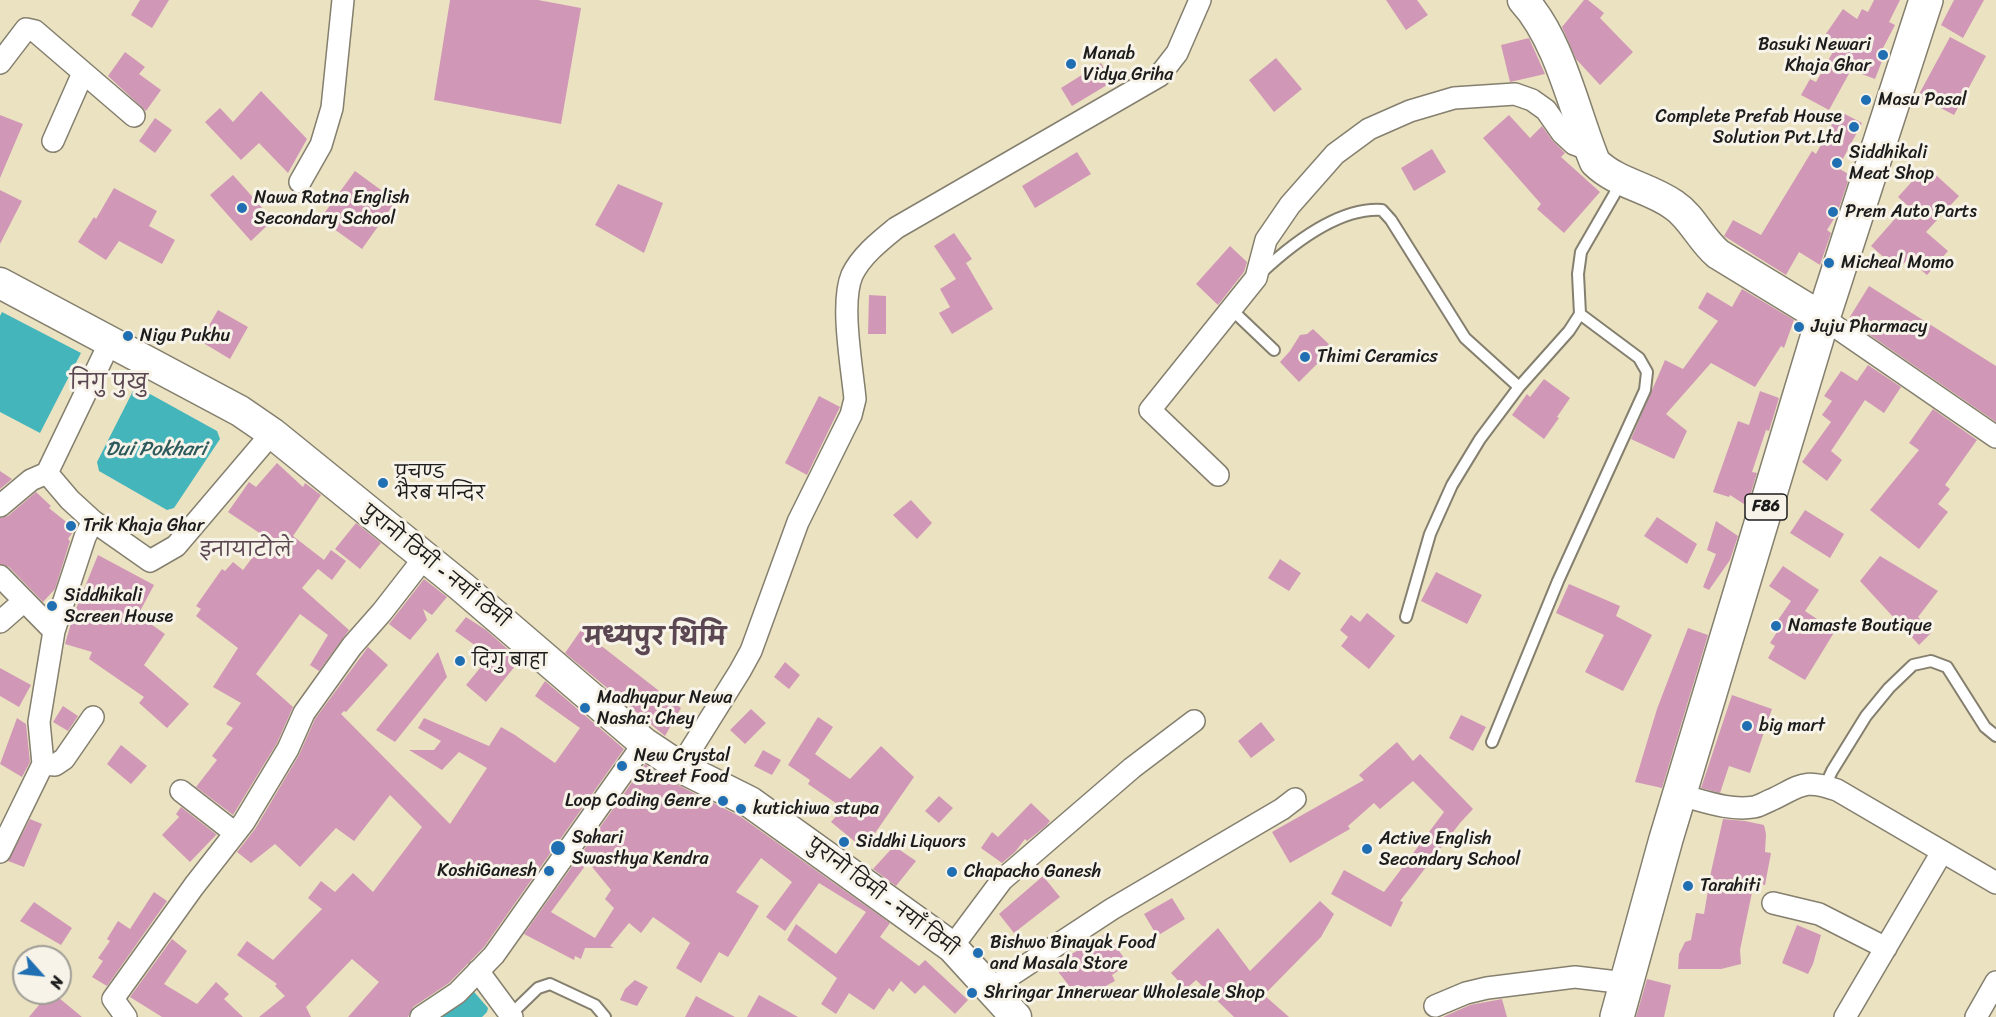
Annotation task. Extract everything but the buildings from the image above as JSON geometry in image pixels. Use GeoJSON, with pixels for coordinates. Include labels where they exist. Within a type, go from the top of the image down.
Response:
{"type":"FeatureCollection","features":[{"type":"Feature","properties":{"kind":"main road"},"geometry":{"type":"LineString","coordinates":[[1523,0],[1544,29],[1554,50],[1595,162],[1605,172],[1622,181],[1664,198],[1677,207],[1718,254],[1823,318]]}},
{"type":"Feature","properties":{"kind":"main road","name":"F86"},"geometry":{"type":"LineString","coordinates":[[1617,1017],[1666,839],[1823,318],[1926,0]]}},
{"type":"Feature","properties":{"kind":"main road","name":"पुरानो ठिमी - नयाँ ठिमी"},"geometry":{"type":"LineString","coordinates":[[0,283],[240,411],[272,433],[462,587],[644,743],[680,767],[750,802],[952,947],[1016,1017]]}},
{"type":"Feature","properties":{"kind":"street"},"geometry":{"type":"LineString","coordinates":[[300,182],[321,146],[332,108],[343,0]]}},
{"type":"Feature","properties":{"kind":"street"},"geometry":{"type":"LineString","coordinates":[[680,767],[751,651],[798,522],[851,415],[855,399],[846,299],[852,275],[879,242],[896,228],[1159,76],[1176,53],[1200,0]]}},
{"type":"Feature","properties":{"kind":"street"},"geometry":{"type":"LineString","coordinates":[[0,63],[26,29],[35,31],[134,116]]}},
{"type":"Feature","properties":{"kind":"street"},"geometry":{"type":"LineString","coordinates":[[53,141],[83,73]]}},
{"type":"Feature","properties":{"kind":"street"},"geometry":{"type":"LineString","coordinates":[[1218,475],[1150,410],[1256,278],[1266,240],[1290,206],[1335,154],[1369,129],[1410,111],[1454,98],[1515,94],[1532,100],[1546,110],[1562,133],[1574,144],[1590,150]]}},
{"type":"Feature","properties":{"kind":"street"},"geometry":{"type":"LineString","coordinates":[[1823,318],[1996,437]]}},
{"type":"Feature","properties":{"kind":"street"},"geometry":{"type":"LineString","coordinates":[[0,506],[31,480],[47,473],[110,342]]}},
{"type":"Feature","properties":{"kind":"street"},"geometry":{"type":"LineString","coordinates":[[47,473],[70,500],[93,521],[150,561],[176,546],[272,433]]}},
{"type":"Feature","properties":{"kind":"street"},"geometry":{"type":"LineString","coordinates":[[0,852],[43,764],[39,722],[54,630],[85,537],[93,521]]}},
{"type":"Feature","properties":{"kind":"street"},"geometry":{"type":"LineString","coordinates":[[126,1017],[113,999],[235,833],[288,749],[304,712],[352,646],[424,558]]}},
{"type":"Feature","properties":{"kind":"street"},"geometry":{"type":"LineString","coordinates":[[0,576],[54,630]]}},
{"type":"Feature","properties":{"kind":"street"},"geometry":{"type":"LineString","coordinates":[[0,622],[24,601]]}},
{"type":"Feature","properties":{"kind":"street"},"geometry":{"type":"LineString","coordinates":[[43,764],[55,765],[64,759],[93,717]]}},
{"type":"Feature","properties":{"kind":"street"},"geometry":{"type":"LineString","coordinates":[[952,947],[1002,880],[1132,768],[1194,721]]}},
{"type":"Feature","properties":{"kind":"street"},"geometry":{"type":"LineString","coordinates":[[421,1017],[457,993],[494,955],[644,743]]}},
{"type":"Feature","properties":{"kind":"street"},"geometry":{"type":"LineString","coordinates":[[1680,795],[1735,809],[1756,807],[1800,784],[1811,783],[1825,786],[1837,790],[1996,883]]}},
{"type":"Feature","properties":{"kind":"street"},"geometry":{"type":"LineString","coordinates":[[181,791],[235,833]]}},
{"type":"Feature","properties":{"kind":"street"},"geometry":{"type":"LineString","coordinates":[[990,989],[1112,909],[1295,799]]}},
{"type":"Feature","properties":{"kind":"street"},"geometry":{"type":"LineString","coordinates":[[1845,1017],[1942,852]]}},
{"type":"Feature","properties":{"kind":"street"},"geometry":{"type":"LineString","coordinates":[[1773,903],[1819,914],[1886,948]]}},
{"type":"Feature","properties":{"kind":"street"},"geometry":{"type":"LineString","coordinates":[[478,971],[510,1016]]}},
{"type":"Feature","properties":{"kind":"street"},"geometry":{"type":"LineString","coordinates":[[1435,1006],[1466,993],[1487,988],[1575,977],[1626,983]]}},
{"type":"Feature","properties":{"kind":"street"},"geometry":{"type":"LineString","coordinates":[[1976,1017],[1996,982]]}},
{"type":"Feature","properties":{"kind":"lane"},"geometry":{"type":"LineString","coordinates":[[1406,617],[1430,534],[1452,485],[1480,440],[1519,387],[1569,331],[1580,314],[1578,274],[1581,252],[1622,181]]}},
{"type":"Feature","properties":{"kind":"lane"},"geometry":{"type":"LineString","coordinates":[[1256,278],[1289,247],[1324,225],[1369,209],[1382,210],[1391,220],[1465,338],[1519,387]]}},
{"type":"Feature","properties":{"kind":"lane"},"geometry":{"type":"LineString","coordinates":[[1232,310],[1274,350]]}},
{"type":"Feature","properties":{"kind":"lane"},"geometry":{"type":"LineString","coordinates":[[1492,742],[1558,581],[1645,390],[1647,372],[1638,358],[1580,314]]}},
{"type":"Feature","properties":{"kind":"lane"},"geometry":{"type":"LineString","coordinates":[[1825,786],[1866,716],[1889,688],[1913,665],[1930,661],[1947,667],[1985,727],[1996,736]]}},
{"type":"Feature","properties":{"kind":"lane"},"geometry":{"type":"LineString","coordinates":[[510,1016],[538,988],[550,984],[595,1005],[605,1017]]}},
{"type":"Feature","properties":{"kind":"water"},"geometry":{"type":"Polygon","coordinates":[[[2,312],[81,353],[40,433],[0,412],[0,316],[2,312]]]}},
{"type":"Feature","properties":{"kind":"water","name":"Dui Pokhari"},"geometry":{"type":"Polygon","coordinates":[[[141,389],[217,431],[220,439],[174,508],[167,510],[99,471],[97,462],[133,391],[141,389]]]}},
{"type":"Feature","properties":{"kind":"water"},"geometry":{"type":"Polygon","coordinates":[[[469,986],[488,1008],[482,1017],[436,1017],[469,986]]]}},
{"type":"Feature","properties":{"kind":"place","name":"Basuki Newari Khaja Ghar"},"geometry":{"type":"Point","coordinates":[1883,55]}},
{"type":"Feature","properties":{"kind":"place","name":"Manab Vidya Griha"},"geometry":{"type":"Point","coordinates":[1071,64]}},
{"type":"Feature","properties":{"kind":"place","name":"Masu Pasal"},"geometry":{"type":"Point","coordinates":[1866,100]}},
{"type":"Feature","properties":{"kind":"place","name":"Complete Prefab House Solution Pvt.Ltd"},"geometry":{"type":"Point","coordinates":[1854,127]}},
{"type":"Feature","properties":{"kind":"place","name":"Siddhikali Meat Shop"},"geometry":{"type":"Point","coordinates":[1837,163]}},
{"type":"Feature","properties":{"kind":"place","name":"Nawa Ratna English Secondary School"},"geometry":{"type":"Point","coordinates":[242,208]}},
{"type":"Feature","properties":{"kind":"place","name":"Prem Auto Parts"},"geometry":{"type":"Point","coordinates":[1833,212]}},
{"type":"Feature","properties":{"kind":"place","name":"Micheal Momo"},"geometry":{"type":"Point","coordinates":[1829,263]}},
{"type":"Feature","properties":{"kind":"place","name":"Juju Pharmacy"},"geometry":{"type":"Point","coordinates":[1799,327]}},
{"type":"Feature","properties":{"kind":"place","name":"Nigu Pukhu"},"geometry":{"type":"Point","coordinates":[128,336]}},
{"type":"Feature","properties":{"kind":"place","name":"Thimi Ceramics"},"geometry":{"type":"Point","coordinates":[1305,357]}},
{"type":"Feature","properties":{"kind":"place","name":"प्रचण्ड भैरब मन्दिर"},"geometry":{"type":"Point","coordinates":[383,483]}},
{"type":"Feature","properties":{"kind":"place","name":"Trik Khaja Ghar"},"geometry":{"type":"Point","coordinates":[71,526]}},
{"type":"Feature","properties":{"kind":"place","name":"Siddhikali Screen House"},"geometry":{"type":"Point","coordinates":[52,606]}},
{"type":"Feature","properties":{"kind":"place","name":"Namaste Boutique"},"geometry":{"type":"Point","coordinates":[1776,626]}},
{"type":"Feature","properties":{"kind":"place","name":"दिगु बाहा"},"geometry":{"type":"Point","coordinates":[460,661]}},
{"type":"Feature","properties":{"kind":"place","name":"Madhyapur Newa Nasha: Chey"},"geometry":{"type":"Point","coordinates":[585,708]}},
{"type":"Feature","properties":{"kind":"place","name":"big mart"},"geometry":{"type":"Point","coordinates":[1747,726]}},
{"type":"Feature","properties":{"kind":"place","name":"New Crystal Street Food"},"geometry":{"type":"Point","coordinates":[622,766]}},
{"type":"Feature","properties":{"kind":"place","name":"Loop Coding Genre"},"geometry":{"type":"Point","coordinates":[723,801]}},
{"type":"Feature","properties":{"kind":"place","name":"kutichiwa stupa"},"geometry":{"type":"Point","coordinates":[741,809]}},
{"type":"Feature","properties":{"kind":"place","name":"Siddhi Liquors"},"geometry":{"type":"Point","coordinates":[844,842]}},
{"type":"Feature","properties":{"kind":"place","name":"Sahari Swasthya Kendra"},"geometry":{"type":"Point","coordinates":[558,848]}},
{"type":"Feature","properties":{"kind":"place","name":"Active English Secondary School"},"geometry":{"type":"Point","coordinates":[1367,849]}},
{"type":"Feature","properties":{"kind":"place","name":"KoshiGanesh"},"geometry":{"type":"Point","coordinates":[549,871]}},
{"type":"Feature","properties":{"kind":"place","name":"Chapacho Ganesh"},"geometry":{"type":"Point","coordinates":[952,872]}},
{"type":"Feature","properties":{"kind":"place","name":"Tarahiti"},"geometry":{"type":"Point","coordinates":[1688,886]}},
{"type":"Feature","properties":{"kind":"place","name":"Bishwo Binayak Food and Masala Store"},"geometry":{"type":"Point","coordinates":[978,953]}},
{"type":"Feature","properties":{"kind":"place","name":"Shringar Innerwear Wholesale Shop"},"geometry":{"type":"Point","coordinates":[972,993]}},
{"type":"Feature","properties":{"kind":"district","name":"निगु पुखु"},"geometry":{"type":"Point","coordinates":[109,384]}},
{"type":"Feature","properties":{"kind":"district","name":"इनायाटोले"},"geometry":{"type":"Point","coordinates":[246,551]}},
{"type":"Feature","properties":{"kind":"district","name":"मध्यपुर थिमि"},"geometry":{"type":"Point","coordinates":[655,639]}}]}
